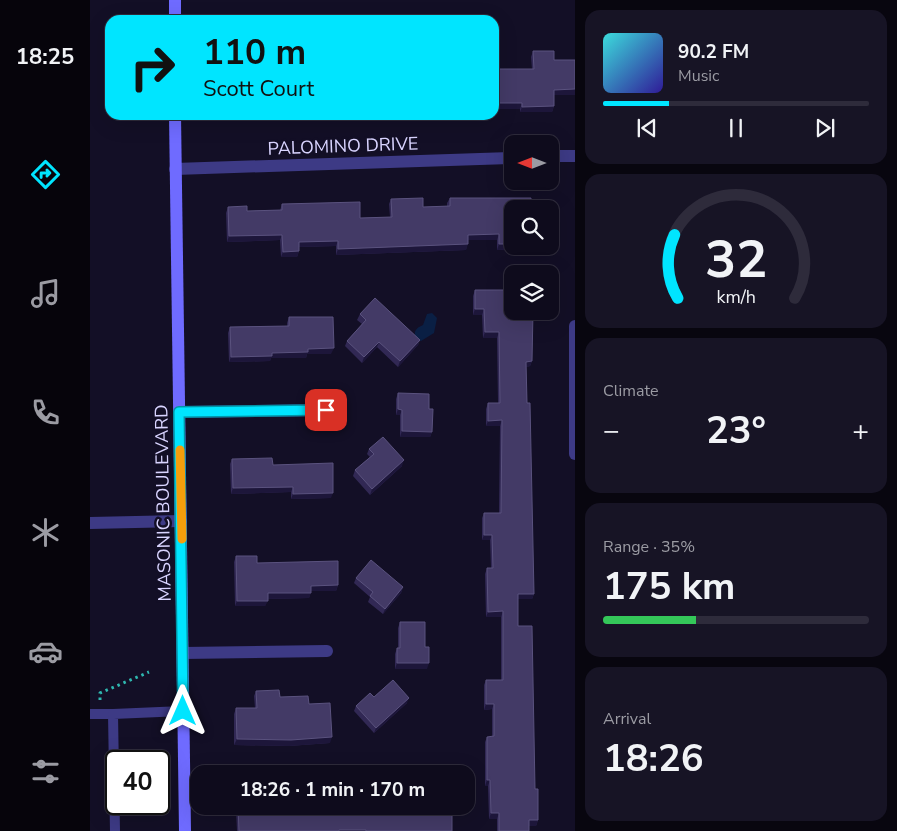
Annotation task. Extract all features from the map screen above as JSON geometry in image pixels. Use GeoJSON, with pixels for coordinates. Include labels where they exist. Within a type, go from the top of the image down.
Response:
{"type":"FeatureCollection","features":[{"type":"Feature","properties":{"kind":"street"},"geometry":{"type":"LineString","coordinates":[[175,0],[175,15]]}},
{"type":"Feature","properties":{"kind":"street","name":"MASONIC BOULEVARD"},"geometry":{"type":"LineString","coordinates":[[175,120],[185,831]]}},
{"type":"Feature","properties":{"kind":"street"},"geometry":{"type":"LineString","coordinates":[[559,156],[574,156]]}},
{"type":"Feature","properties":{"kind":"street","name":"PALOMINO DRIVE"},"geometry":{"type":"LineString","coordinates":[[176,169],[504,158]]}},
{"type":"Feature","properties":{"kind":"street"},"geometry":{"type":"LineString","coordinates":[[574,326],[574,454]]}},
{"type":"Feature","properties":{"kind":"street"},"geometry":{"type":"LineString","coordinates":[[179,412],[326,410]]}},
{"type":"Feature","properties":{"kind":"street"},"geometry":{"type":"LineString","coordinates":[[90,523],[181,521]]}},
{"type":"Feature","properties":{"kind":"street"},"geometry":{"type":"LineString","coordinates":[[183,653],[327,651]]}},
{"type":"Feature","properties":{"kind":"lane"},"geometry":{"type":"LineString","coordinates":[[90,714],[183,711]]}},
{"type":"Feature","properties":{"kind":"lane"},"geometry":{"type":"LineString","coordinates":[[113,714],[115,831]]}},
{"type":"Feature","properties":{"kind":"water"},"geometry":{"type":"Polygon","coordinates":[[[432,313],[437,318],[434,333],[421,341],[416,339],[416,330],[423,325],[427,314],[432,313]]]}},
{"type":"Feature","properties":{"kind":"building"},"geometry":{"type":"Polygon","coordinates":[[[533,51],[554,51],[554,60],[575,60],[575,89],[554,90],[554,106],[522,107],[522,103],[499,103],[499,69],[534,69],[533,51]]]}},
{"type":"Feature","properties":{"kind":"building"},"geometry":{"type":"Polygon","coordinates":[[[423,198],[423,207],[450,206],[450,198],[531,198],[531,200],[504,200],[504,244],[499,244],[499,234],[468,235],[468,244],[338,249],[338,241],[299,242],[299,251],[283,252],[282,235],[229,236],[228,207],[247,206],[247,211],[282,210],[282,204],[360,202],[360,218],[392,217],[391,199],[423,198]]]}},
{"type":"Feature","properties":{"kind":"building"},"geometry":{"type":"Polygon","coordinates":[[[475,290],[504,290],[504,320],[533,320],[532,361],[526,362],[527,403],[530,403],[534,594],[518,594],[518,626],[532,626],[535,789],[538,789],[538,820],[529,820],[529,831],[499,831],[499,813],[491,813],[490,780],[487,780],[487,737],[494,736],[494,704],[486,704],[486,680],[503,680],[503,611],[488,612],[487,568],[493,568],[492,535],[484,535],[484,513],[501,513],[502,420],[488,421],[488,403],[500,403],[499,332],[485,332],[484,309],[475,309],[475,290]]]}},
{"type":"Feature","properties":{"kind":"building"},"geometry":{"type":"Polygon","coordinates":[[[375,298],[420,340],[400,361],[379,342],[364,357],[347,341],[366,320],[360,314],[375,298]]]}},
{"type":"Feature","properties":{"kind":"building"},"geometry":{"type":"Polygon","coordinates":[[[289,317],[333,317],[334,348],[308,349],[308,352],[272,353],[272,356],[231,357],[230,327],[289,326],[289,317]]]}},
{"type":"Feature","properties":{"kind":"building"},"geometry":{"type":"Polygon","coordinates":[[[398,393],[429,394],[429,409],[433,409],[432,432],[402,431],[402,410],[398,409],[398,393]]]}},
{"type":"Feature","properties":{"kind":"building"},"geometry":{"type":"Polygon","coordinates":[[[383,437],[404,460],[372,489],[355,470],[374,454],[369,449],[383,437]]]}},
{"type":"Feature","properties":{"kind":"building"},"geometry":{"type":"Polygon","coordinates":[[[272,458],[273,465],[333,463],[333,493],[293,494],[293,487],[233,488],[232,459],[272,458]]]}},
{"type":"Feature","properties":{"kind":"building"},"geometry":{"type":"Polygon","coordinates":[[[236,556],[257,556],[257,563],[338,561],[338,585],[311,586],[311,593],[268,593],[268,601],[237,601],[236,556]]]}},
{"type":"Feature","properties":{"kind":"building"},"geometry":{"type":"Polygon","coordinates":[[[371,560],[403,587],[385,609],[370,596],[373,592],[356,578],[371,560]]]}},
{"type":"Feature","properties":{"kind":"building"},"geometry":{"type":"Polygon","coordinates":[[[400,622],[425,622],[425,647],[429,647],[429,663],[397,663],[397,648],[400,648],[400,622]]]}},
{"type":"Feature","properties":{"kind":"building"},"geometry":{"type":"Polygon","coordinates":[[[393,680],[409,698],[376,728],[356,706],[370,693],[374,697],[393,680]]]}},
{"type":"Feature","properties":{"kind":"building"},"geometry":{"type":"Polygon","coordinates":[[[279,690],[280,697],[308,696],[309,704],[330,703],[332,737],[291,740],[237,739],[236,708],[257,708],[256,691],[279,690]]]}},
{"type":"Feature","properties":{"kind":"building"},"geometry":{"type":"Polygon","coordinates":[[[238,815],[452,815],[452,831],[239,831],[238,815]]]}},
{"type":"Feature","properties":{"kind":"slow traffic"},"geometry":{"type":"LineString","coordinates":[[180,450],[182,539]]}},
{"type":"Feature","properties":{"kind":"route"},"geometry":{"type":"LineString","coordinates":[[183,711],[179,412],[326,410]]}}]}
